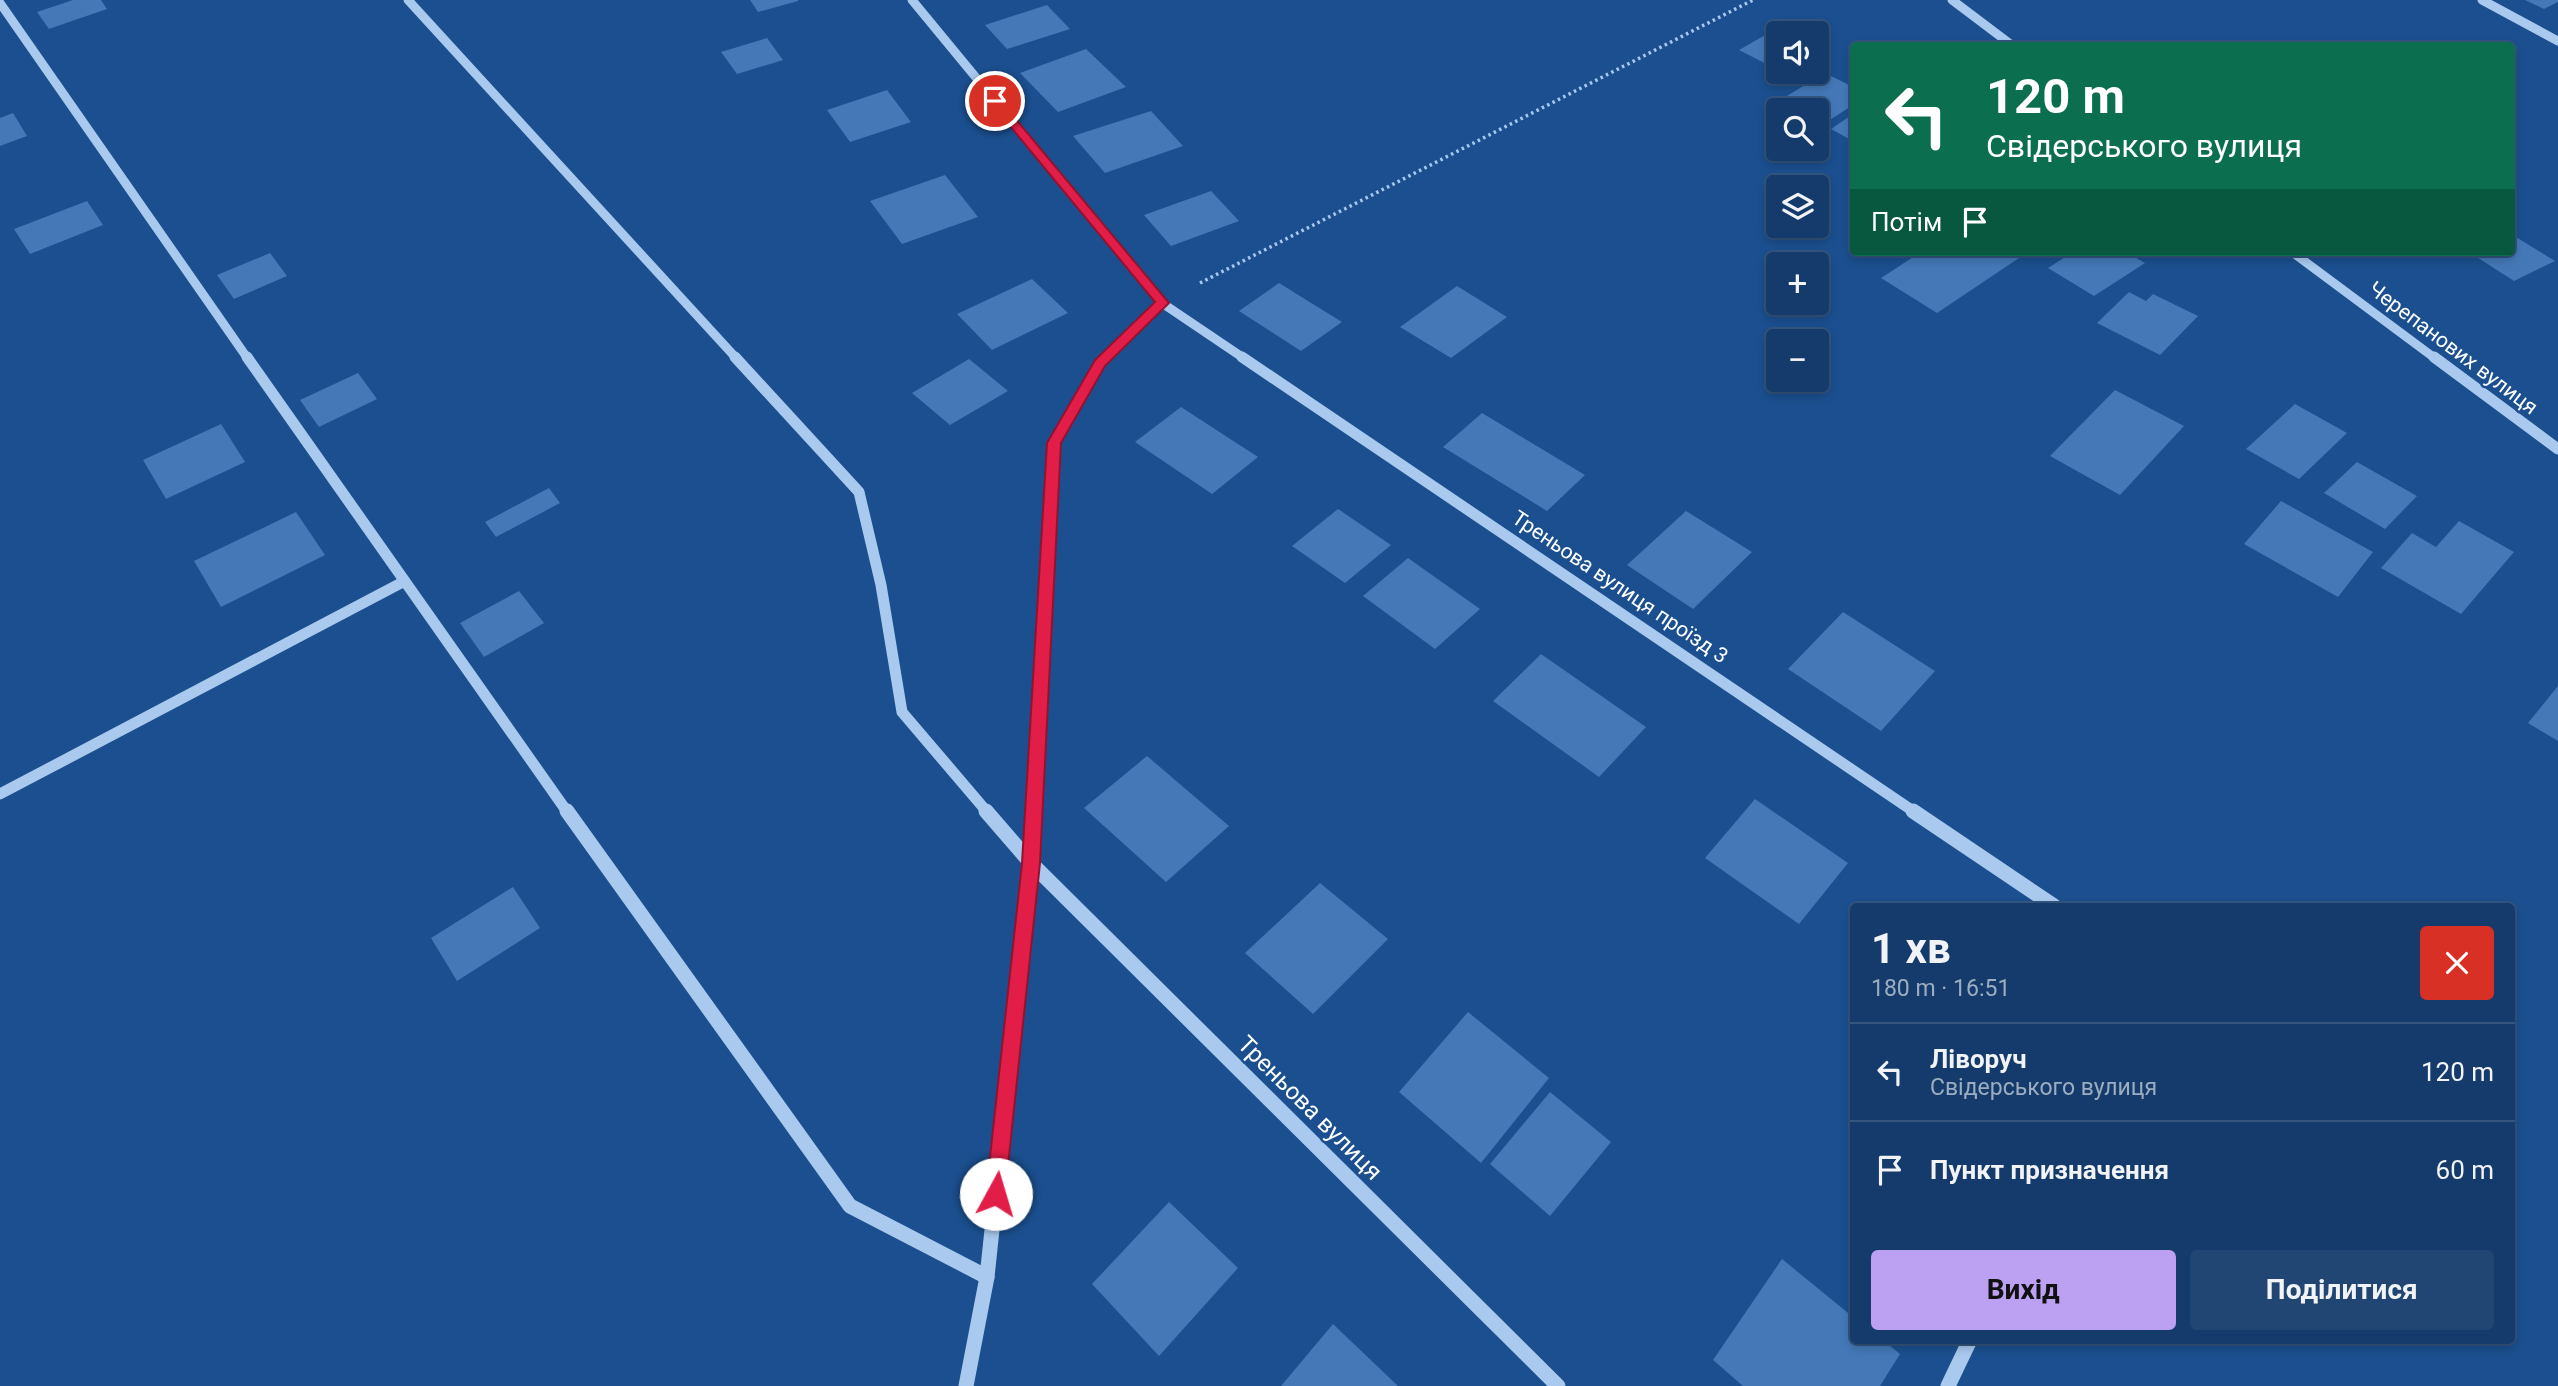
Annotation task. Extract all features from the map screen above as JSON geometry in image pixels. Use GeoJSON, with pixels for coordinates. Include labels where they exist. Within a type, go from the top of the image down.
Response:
{"type":"FeatureCollection","features":[{"type":"Feature","properties":{"kind":"street"},"geometry":{"type":"LineString","coordinates":[[408,0],[859,492],[881,585],[902,712],[1031,863]]}},
{"type":"Feature","properties":{"kind":"street","name":"Треньова вулиця проїзд 3"},"geometry":{"type":"LineString","coordinates":[[912,0],[1162,303],[2050,903]]}},
{"type":"Feature","properties":{"kind":"street"},"geometry":{"type":"LineString","coordinates":[[1952,0],[2008,42]]}},
{"type":"Feature","properties":{"kind":"street"},"geometry":{"type":"LineString","coordinates":[[2482,0],[2558,41]]}},
{"type":"Feature","properties":{"kind":"street"},"geometry":{"type":"LineString","coordinates":[[0,4],[403,582],[850,1206],[987,1277]]}},
{"type":"Feature","properties":{"kind":"street","name":"Черепанових вулиця"},"geometry":{"type":"LineString","coordinates":[[2297,256],[2558,449]]}},
{"type":"Feature","properties":{"kind":"street"},"geometry":{"type":"LineString","coordinates":[[966,1386],[987,1277],[1031,863],[1054,443],[1100,363],[1162,303]]}},
{"type":"Feature","properties":{"kind":"street"},"geometry":{"type":"LineString","coordinates":[[0,794],[403,582]]}},
{"type":"Feature","properties":{"kind":"street","name":"Треньова вулиця"},"geometry":{"type":"LineString","coordinates":[[1031,863],[1558,1386]]}},
{"type":"Feature","properties":{"kind":"street"},"geometry":{"type":"LineString","coordinates":[[1948,1386],[1968,1344]]}},
{"type":"Feature","properties":{"kind":"path"},"geometry":{"type":"LineString","coordinates":[[1162,303],[1753,0]]}},
{"type":"Feature","properties":{"kind":"building"},"geometry":{"type":"Polygon","coordinates":[[[73,0],[101,0],[107,9],[49,29],[37,12],[73,0]]]}},
{"type":"Feature","properties":{"kind":"building"},"geometry":{"type":"Polygon","coordinates":[[[750,0],[798,0],[798,1],[758,12],[750,0]]]}},
{"type":"Feature","properties":{"kind":"building"},"geometry":{"type":"Polygon","coordinates":[[[2525,0],[2558,0],[2558,2],[2544,9],[2525,0]]]}},
{"type":"Feature","properties":{"kind":"building"},"geometry":{"type":"Polygon","coordinates":[[[1047,5],[1070,29],[1007,49],[985,25],[1047,5]]]}},
{"type":"Feature","properties":{"kind":"building"},"geometry":{"type":"Polygon","coordinates":[[[1766,35],[1766,64],[1739,50],[1766,35]]]}},
{"type":"Feature","properties":{"kind":"building"},"geometry":{"type":"Polygon","coordinates":[[[767,38],[783,60],[737,74],[721,52],[767,38]]]}},
{"type":"Feature","properties":{"kind":"building"},"geometry":{"type":"Polygon","coordinates":[[[1086,49],[1126,87],[1058,112],[1020,73],[1086,49]]]}},
{"type":"Feature","properties":{"kind":"building"},"geometry":{"type":"Polygon","coordinates":[[[1829,75],[1850,86],[1850,107],[1829,121],[1829,98],[1783,98],[1807,84],[1829,84],[1829,75]]]}},
{"type":"Feature","properties":{"kind":"building"},"geometry":{"type":"Polygon","coordinates":[[[887,90],[911,122],[850,142],[827,110],[887,90]]]}},
{"type":"Feature","properties":{"kind":"building"},"geometry":{"type":"Polygon","coordinates":[[[1151,111],[1183,146],[1105,173],[1073,136],[1151,111]]]}},
{"type":"Feature","properties":{"kind":"building"},"geometry":{"type":"Polygon","coordinates":[[[13,113],[27,136],[0,146],[0,118],[13,113]]]}},
{"type":"Feature","properties":{"kind":"building"},"geometry":{"type":"Polygon","coordinates":[[[1850,116],[1850,139],[1831,129],[1850,116]]]}},
{"type":"Feature","properties":{"kind":"building"},"geometry":{"type":"Polygon","coordinates":[[[945,175],[978,217],[902,244],[870,201],[945,175]]]}},
{"type":"Feature","properties":{"kind":"building"},"geometry":{"type":"Polygon","coordinates":[[[1211,191],[1239,221],[1171,246],[1144,215],[1211,191]]]}},
{"type":"Feature","properties":{"kind":"building"},"geometry":{"type":"Polygon","coordinates":[[[87,201],[103,225],[30,254],[14,229],[87,201]]]}},
{"type":"Feature","properties":{"kind":"building"},"geometry":{"type":"Polygon","coordinates":[[[2515,236],[2555,261],[2514,281],[2475,256],[2515,256],[2515,236]]]}},
{"type":"Feature","properties":{"kind":"building"},"geometry":{"type":"Polygon","coordinates":[[[270,253],[287,276],[234,299],[217,275],[270,253]]]}},
{"type":"Feature","properties":{"kind":"building"},"geometry":{"type":"Polygon","coordinates":[[[1915,256],[2022,256],[1937,313],[1881,278],[1915,256]]]}},
{"type":"Feature","properties":{"kind":"building"},"geometry":{"type":"Polygon","coordinates":[[[2067,256],[2133,256],[2145,263],[2094,296],[2048,268],[2067,256]]]}},
{"type":"Feature","properties":{"kind":"building"},"geometry":{"type":"Polygon","coordinates":[[[1032,279],[1068,313],[992,350],[957,314],[1032,279]]]}},
{"type":"Feature","properties":{"kind":"building"},"geometry":{"type":"Polygon","coordinates":[[[1279,283],[1342,322],[1301,351],[1239,311],[1279,283]]]}},
{"type":"Feature","properties":{"kind":"building"},"geometry":{"type":"Polygon","coordinates":[[[1457,286],[1507,317],[1451,358],[1400,327],[1457,286]]]}},
{"type":"Feature","properties":{"kind":"building"},"geometry":{"type":"Polygon","coordinates":[[[2129,292],[2146,301],[2153,294],[2198,316],[2160,355],[2097,323],[2129,292]]]}},
{"type":"Feature","properties":{"kind":"building"},"geometry":{"type":"Polygon","coordinates":[[[969,359],[1008,391],[950,425],[912,393],[969,359]]]}},
{"type":"Feature","properties":{"kind":"building"},"geometry":{"type":"Polygon","coordinates":[[[358,373],[377,399],[319,427],[300,400],[358,373]]]}},
{"type":"Feature","properties":{"kind":"building"},"geometry":{"type":"Polygon","coordinates":[[[2115,390],[2184,426],[2120,495],[2050,456],[2115,390]]]}},
{"type":"Feature","properties":{"kind":"building"},"geometry":{"type":"Polygon","coordinates":[[[2295,404],[2347,433],[2299,479],[2246,449],[2295,404]]]}},
{"type":"Feature","properties":{"kind":"building"},"geometry":{"type":"Polygon","coordinates":[[[1181,407],[1258,457],[1212,494],[1135,442],[1181,407]]]}},
{"type":"Feature","properties":{"kind":"building"},"geometry":{"type":"Polygon","coordinates":[[[1482,413],[1585,475],[1547,511],[1443,447],[1482,413]]]}},
{"type":"Feature","properties":{"kind":"building"},"geometry":{"type":"Polygon","coordinates":[[[221,424],[245,462],[166,499],[143,460],[221,424]]]}},
{"type":"Feature","properties":{"kind":"building"},"geometry":{"type":"Polygon","coordinates":[[[2357,462],[2417,496],[2385,529],[2324,493],[2357,462]]]}},
{"type":"Feature","properties":{"kind":"building"},"geometry":{"type":"Polygon","coordinates":[[[549,488],[560,503],[496,537],[485,522],[549,488]]]}},
{"type":"Feature","properties":{"kind":"building"},"geometry":{"type":"Polygon","coordinates":[[[2281,501],[2373,552],[2338,597],[2244,544],[2281,501]]]}},
{"type":"Feature","properties":{"kind":"building"},"geometry":{"type":"Polygon","coordinates":[[[1338,509],[1391,545],[1345,583],[1292,546],[1338,509]]]}},
{"type":"Feature","properties":{"kind":"building"},"geometry":{"type":"Polygon","coordinates":[[[1686,511],[1752,552],[1693,609],[1627,565],[1686,511]]]}},
{"type":"Feature","properties":{"kind":"building"},"geometry":{"type":"Polygon","coordinates":[[[296,512],[325,555],[221,607],[194,561],[296,512]]]}},
{"type":"Feature","properties":{"kind":"building"},"geometry":{"type":"Polygon","coordinates":[[[2459,521],[2514,552],[2461,614],[2381,568],[2412,533],[2436,547],[2459,521]]]}},
{"type":"Feature","properties":{"kind":"building"},"geometry":{"type":"Polygon","coordinates":[[[1408,558],[1480,609],[1435,649],[1363,596],[1408,558]]]}},
{"type":"Feature","properties":{"kind":"building"},"geometry":{"type":"Polygon","coordinates":[[[519,591],[544,623],[484,657],[460,623],[519,591]]]}},
{"type":"Feature","properties":{"kind":"building"},"geometry":{"type":"Polygon","coordinates":[[[1843,612],[1935,671],[1881,731],[1788,669],[1843,612]]]}},
{"type":"Feature","properties":{"kind":"building"},"geometry":{"type":"Polygon","coordinates":[[[1541,654],[1646,727],[1599,777],[1493,701],[1541,654]]]}},
{"type":"Feature","properties":{"kind":"building"},"geometry":{"type":"Polygon","coordinates":[[[2558,686],[2558,741],[2528,723],[2558,686]]]}},
{"type":"Feature","properties":{"kind":"building"},"geometry":{"type":"Polygon","coordinates":[[[1147,756],[1229,826],[1166,882],[1084,808],[1147,756]]]}},
{"type":"Feature","properties":{"kind":"building"},"geometry":{"type":"Polygon","coordinates":[[[1755,799],[1848,863],[1799,924],[1705,858],[1755,799]]]}},
{"type":"Feature","properties":{"kind":"building"},"geometry":{"type":"Polygon","coordinates":[[[1320,883],[1388,939],[1313,1014],[1245,953],[1320,883]]]}},
{"type":"Feature","properties":{"kind":"building"},"geometry":{"type":"Polygon","coordinates":[[[513,887],[540,928],[457,981],[431,938],[513,887]]]}},
{"type":"Feature","properties":{"kind":"building"},"geometry":{"type":"Polygon","coordinates":[[[1468,1012],[1549,1078],[1481,1163],[1399,1092],[1468,1012]]]}},
{"type":"Feature","properties":{"kind":"building"},"geometry":{"type":"Polygon","coordinates":[[[1550,1092],[1611,1142],[1550,1216],[1490,1164],[1550,1092]]]}},
{"type":"Feature","properties":{"kind":"building"},"geometry":{"type":"Polygon","coordinates":[[[1169,1202],[1238,1268],[1159,1356],[1092,1284],[1169,1202]]]}},
{"type":"Feature","properties":{"kind":"building"},"geometry":{"type":"Polygon","coordinates":[[[1782,1259],[1850,1315],[1850,1344],[1888,1344],[1900,1354],[1880,1386],[1743,1386],[1713,1360],[1782,1259]]]}},
{"type":"Feature","properties":{"kind":"building"},"geometry":{"type":"Polygon","coordinates":[[[1333,1324],[1398,1386],[1281,1386],[1333,1324]]]}},
{"type":"Feature","properties":{"kind":"route"},"geometry":{"type":"LineString","coordinates":[[995,101],[1162,303],[1100,363],[1054,443],[1031,863],[996,1194]]}}]}
